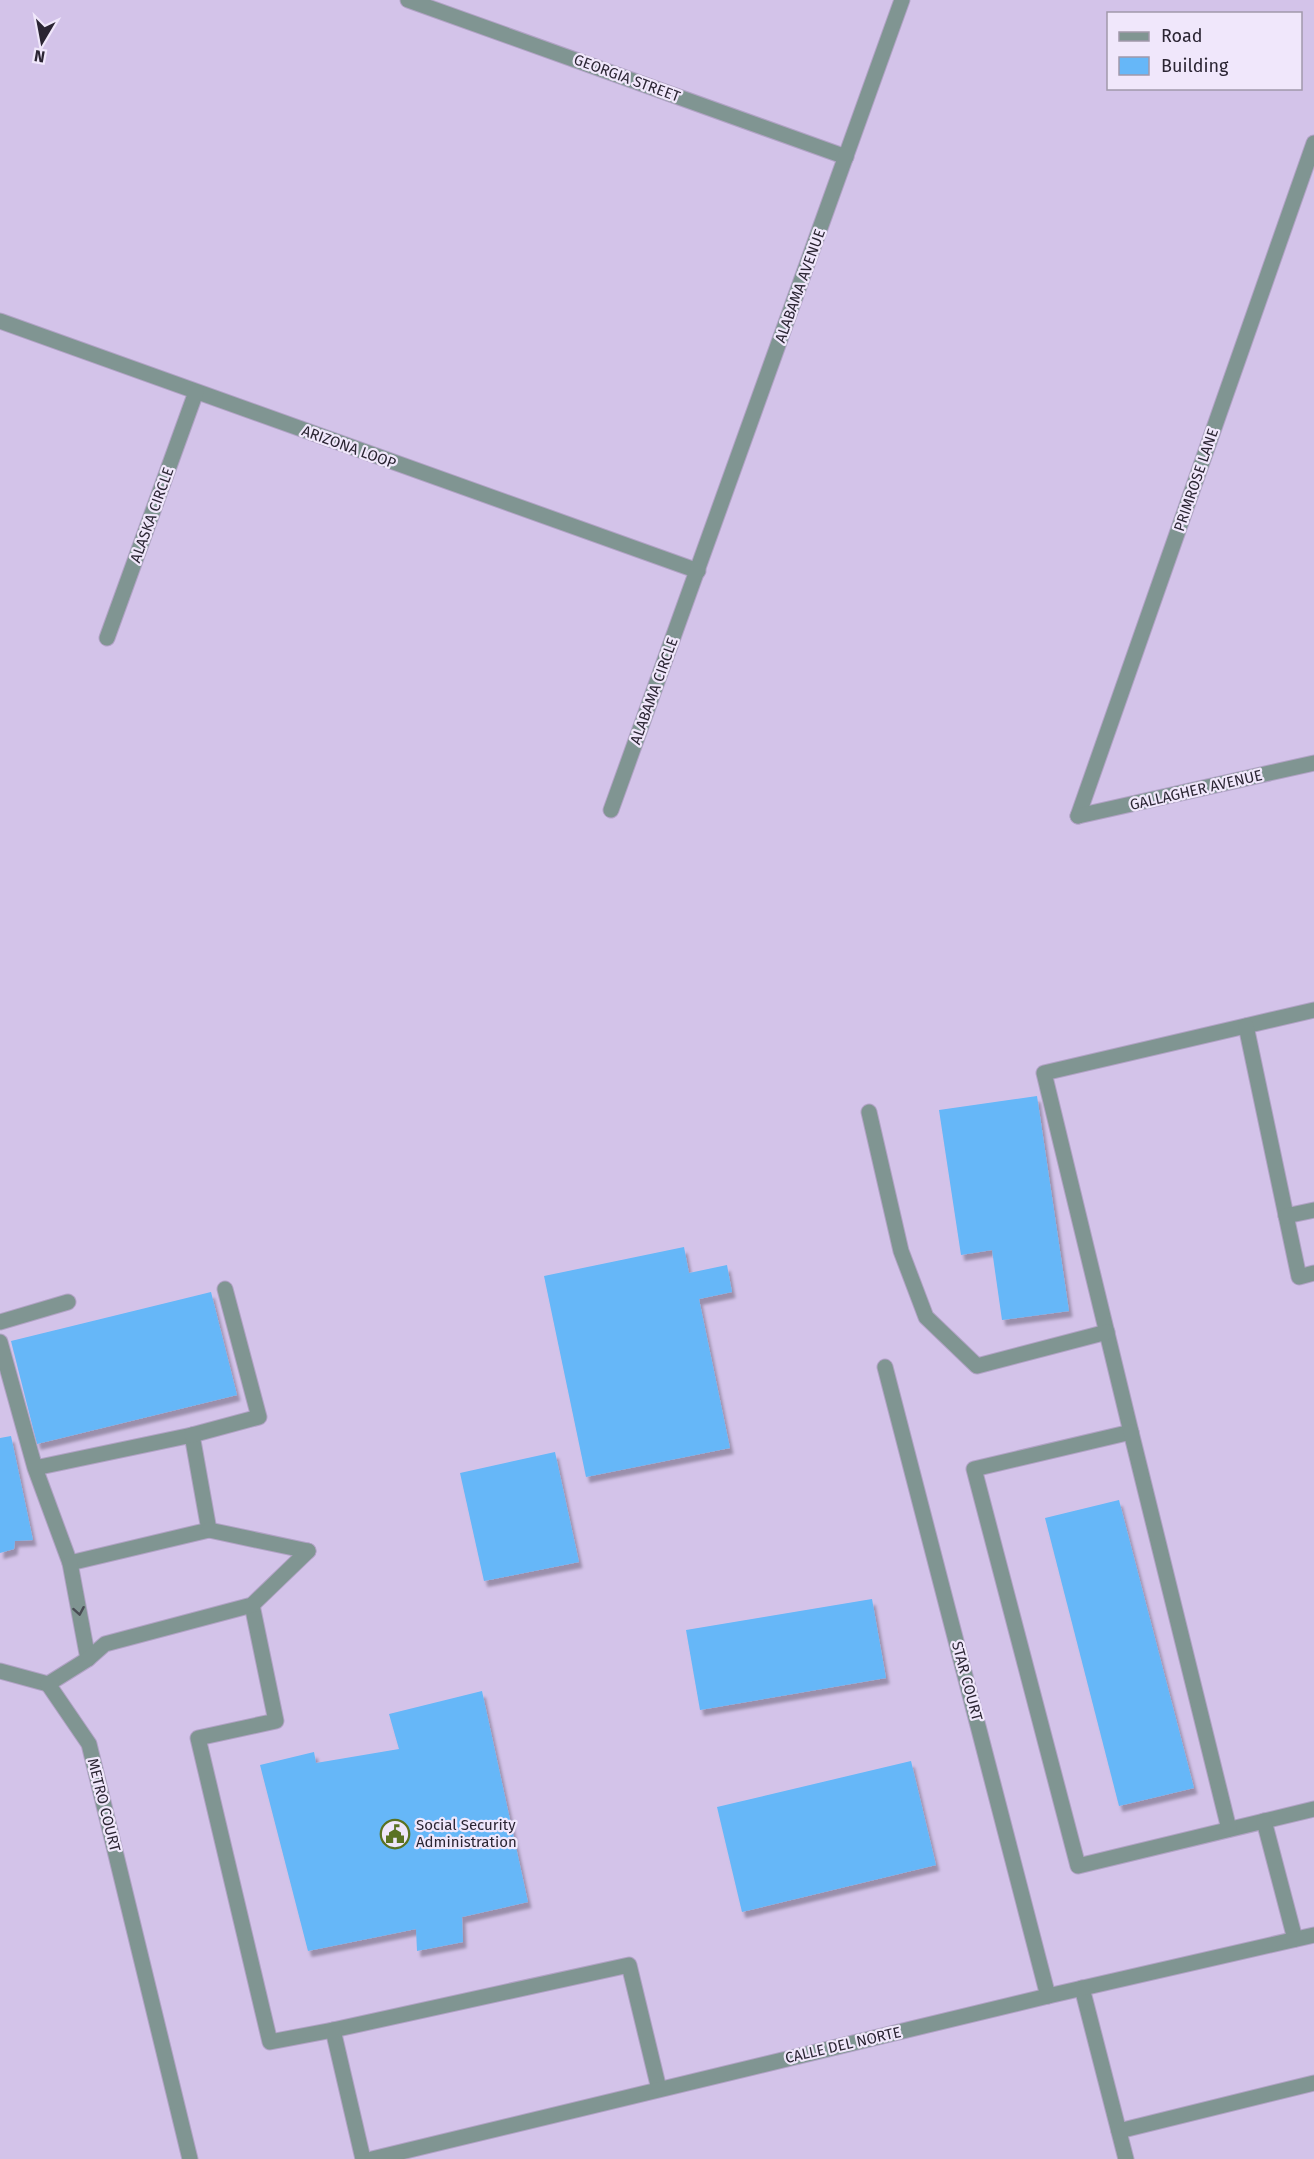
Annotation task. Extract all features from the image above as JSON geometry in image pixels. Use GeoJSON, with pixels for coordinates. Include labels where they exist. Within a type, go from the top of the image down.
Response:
{"type":"FeatureCollection","features":[{"type":"Feature","properties":{"kind":"street","name":"GEORGIA STREET"},"geometry":{"type":"LineString","coordinates":[[408,0],[846,156]]}},
{"type":"Feature","properties":{"kind":"street","name":"ALABAMA AVENUE"},"geometry":{"type":"LineString","coordinates":[[698,571],[902,0]]}},
{"type":"Feature","properties":{"kind":"street","name":"PRIMROSE LANE"},"geometry":{"type":"LineString","coordinates":[[1078,816],[1314,143]]}},
{"type":"Feature","properties":{"kind":"street","name":"ARIZONA LOOP"},"geometry":{"type":"LineString","coordinates":[[0,321],[698,571]]}},
{"type":"Feature","properties":{"kind":"street","name":"ALASKA CIRCLE"},"geometry":{"type":"LineString","coordinates":[[107,638],[196,392]]}},
{"type":"Feature","properties":{"kind":"street","name":"ALABAMA CIRCLE"},"geometry":{"type":"LineString","coordinates":[[611,810],[698,571]]}},
{"type":"Feature","properties":{"kind":"street","name":"GALLAGHER AVENUE"},"geometry":{"type":"LineString","coordinates":[[1078,816],[1314,763]]}},
{"type":"Feature","properties":{"kind":"street"},"geometry":{"type":"LineString","coordinates":[[1229,1829],[1044,1073],[1314,1010]]}},
{"type":"Feature","properties":{"kind":"street"},"geometry":{"type":"LineString","coordinates":[[1246,1026],[1299,1276],[1314,1273]]}},
{"type":"Feature","properties":{"kind":"street"},"geometry":{"type":"LineString","coordinates":[[869,1112],[901,1251],[926,1317],[977,1366],[1107,1332]]}},
{"type":"Feature","properties":{"kind":"street"},"geometry":{"type":"LineString","coordinates":[[1286,1216],[1314,1210]]}},
{"type":"Feature","properties":{"kind":"street"},"geometry":{"type":"LineString","coordinates":[[35,1468],[192,1435],[259,1417],[225,1289]]}},
{"type":"Feature","properties":{"kind":"street"},"geometry":{"type":"LineString","coordinates":[[0,1322],[68,1302]]}},
{"type":"Feature","properties":{"kind":"street"},"geometry":{"type":"LineString","coordinates":[[0,1342],[35,1468],[70,1563],[88,1659]]}},
{"type":"Feature","properties":{"kind":"street","name":"STAR COURT"},"geometry":{"type":"LineString","coordinates":[[885,1367],[1048,1996]]}},
{"type":"Feature","properties":{"kind":"street"},"geometry":{"type":"LineString","coordinates":[[1131,1432],[974,1469],[1078,1866],[1314,1809]]}},
{"type":"Feature","properties":{"kind":"street"},"geometry":{"type":"LineString","coordinates":[[192,1435],[209,1530]]}},
{"type":"Feature","properties":{"kind":"street"},"geometry":{"type":"LineString","coordinates":[[0,1671],[48,1684],[88,1659],[105,1644],[252,1605],[308,1551],[209,1530],[70,1563]]}},
{"type":"Feature","properties":{"kind":"street"},"geometry":{"type":"LineString","coordinates":[[252,1605],[276,1721],[198,1738],[270,2042],[629,1965],[659,2090]]}},
{"type":"Feature","properties":{"kind":"street","name":"METRO COURT"},"geometry":{"type":"LineString","coordinates":[[48,1684],[89,1744],[190,2159]]}},
{"type":"Feature","properties":{"kind":"street"},"geometry":{"type":"LineString","coordinates":[[1264,1821],[1295,1939]]}},
{"type":"Feature","properties":{"kind":"street","name":"CALLE DEL NORTE"},"geometry":{"type":"LineString","coordinates":[[372,2159],[1048,1996],[1314,1935]]}},
{"type":"Feature","properties":{"kind":"street"},"geometry":{"type":"LineString","coordinates":[[1082,1988],[1126,2159]]}},
{"type":"Feature","properties":{"kind":"street"},"geometry":{"type":"LineString","coordinates":[[333,2030],[363,2159]]}},
{"type":"Feature","properties":{"kind":"street"},"geometry":{"type":"LineString","coordinates":[[1119,2131],[1314,2083]]}},
{"type":"Feature","properties":{"kind":"building"},"geometry":{"type":"Polygon","coordinates":[[[1037,1096],[1069,1311],[1002,1320],[992,1250],[961,1255],[939,1110],[1037,1096]]]}},
{"type":"Feature","properties":{"kind":"building"},"geometry":{"type":"Polygon","coordinates":[[[684,1247],[689,1273],[727,1265],[732,1292],[699,1299],[730,1448],[586,1477],[544,1276],[684,1247]]]}},
{"type":"Feature","properties":{"kind":"building"},"geometry":{"type":"Polygon","coordinates":[[[211,1292],[237,1395],[37,1444],[11,1341],[211,1292]]]}},
{"type":"Feature","properties":{"kind":"building"},"geometry":{"type":"Polygon","coordinates":[[[11,1436],[33,1540],[15,1541],[14,1549],[0,1553],[0,1438],[11,1436]]]}},
{"type":"Feature","properties":{"kind":"building"},"geometry":{"type":"Polygon","coordinates":[[[555,1452],[579,1562],[484,1581],[460,1473],[555,1452]]]}},
{"type":"Feature","properties":{"kind":"building"},"geometry":{"type":"Polygon","coordinates":[[[1119,1500],[1194,1788],[1119,1806],[1045,1518],[1119,1500]]]}},
{"type":"Feature","properties":{"kind":"building"},"geometry":{"type":"Polygon","coordinates":[[[872,1599],[886,1678],[700,1710],[686,1630],[872,1599]]]}},
{"type":"Feature","properties":{"kind":"building","name":"Social Security Administration"},"geometry":{"type":"Polygon","coordinates":[[[482,1691],[528,1902],[462,1917],[463,1942],[417,1951],[416,1929],[308,1951],[260,1765],[314,1752],[316,1763],[399,1749],[389,1714],[482,1691]]]}},
{"type":"Feature","properties":{"kind":"building"},"geometry":{"type":"Polygon","coordinates":[[[911,1761],[936,1865],[742,1912],[717,1807],[911,1761]]]}},
{"type":"Feature","properties":{"kind":"place","name":"Social Security Administration"},"geometry":{"type":"Point","coordinates":[395,1834]}}]}
